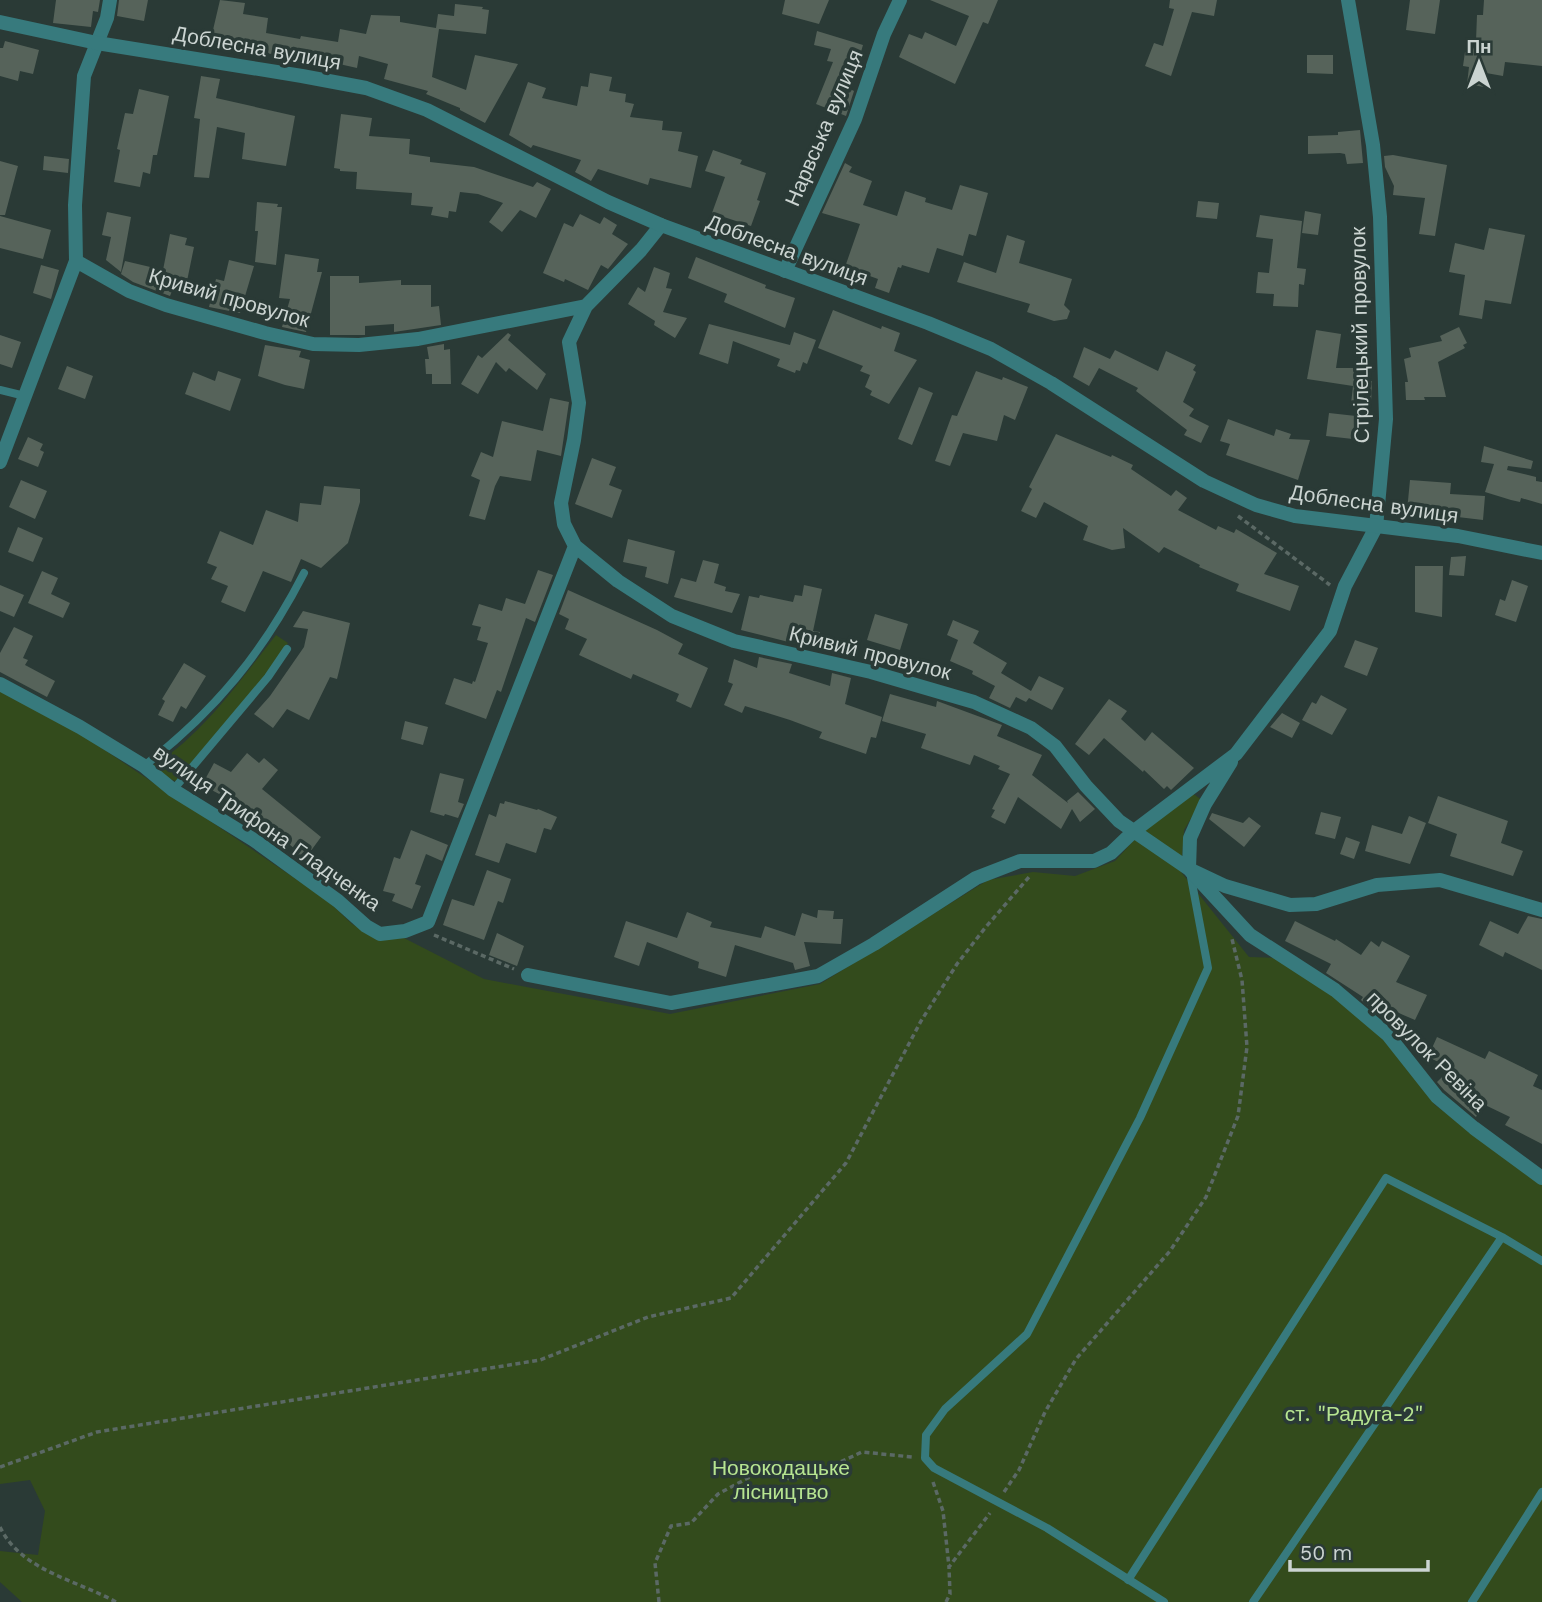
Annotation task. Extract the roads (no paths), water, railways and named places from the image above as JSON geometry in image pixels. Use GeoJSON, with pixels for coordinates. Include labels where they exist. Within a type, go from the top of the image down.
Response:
{"type":"FeatureCollection","features":[{"type":"Feature","properties":{"kind":"street"},"geometry":{"type":"LineString","coordinates":[[0,462],[76,261],[76,192],[84,76],[107,18],[110,0]]}},
{"type":"Feature","properties":{"kind":"street","name":"Нарвська вулиця"},"geometry":{"type":"LineString","coordinates":[[785,271],[855,119],[884,34],[900,0]]}},
{"type":"Feature","properties":{"kind":"street","name":"Стрілецький провулок"},"geometry":{"type":"LineString","coordinates":[[1134,831],[1236,754],[1330,631],[1342,596],[1376,527],[1386,419],[1380,217],[1373,145],[1348,0]]}},
{"type":"Feature","properties":{"kind":"street","name":"Доблесна вулиця"},"geometry":{"type":"LineString","coordinates":[[0,22],[97,43],[366,88],[427,110],[596,196],[661,225],[928,323],[991,349],[1051,383],[1204,481],[1256,505],[1295,516],[1458,536],[1542,553]]}},
{"type":"Feature","properties":{"kind":"street","name":"Кривий провулок"},"geometry":{"type":"LineString","coordinates":[[661,225],[641,250],[586,306],[569,342],[579,403],[575,440],[561,503],[564,524],[575,546],[618,581],[672,616],[734,641],[870,672],[974,702],[1031,728],[1055,746],[1086,786],[1119,821],[1134,831]]}},
{"type":"Feature","properties":{"kind":"street","name":"Кривий провулок"},"geometry":{"type":"LineString","coordinates":[[76,261],[129,291],[166,305],[313,344],[359,345],[418,339],[586,306]]}},
{"type":"Feature","properties":{"kind":"street","name":"вулиця Трифона Гладченка"},"geometry":{"type":"LineString","coordinates":[[0,684],[80,727],[144,766],[173,790],[254,840],[338,901],[366,926],[380,934],[405,931],[428,922],[575,546]]}},
{"type":"Feature","properties":{"kind":"street"},"geometry":{"type":"LineString","coordinates":[[1189,869],[1190,838],[1205,804],[1236,754]]}},
{"type":"Feature","properties":{"kind":"street"},"geometry":{"type":"LineString","coordinates":[[528,975],[671,1003],[818,976],[874,944],[976,878],[1020,861],[1094,861],[1111,853],[1134,831]]}},
{"type":"Feature","properties":{"kind":"street","name":"провулок Ревіна"},"geometry":{"type":"LineString","coordinates":[[1134,831],[1189,869],[1225,886],[1290,905],[1316,904],[1377,885],[1440,880],[1542,909]]}},
{"type":"Feature","properties":{"kind":"street","name":"провулок Ревіна"},"geometry":{"type":"LineString","coordinates":[[1189,869],[1250,935],[1335,990],[1388,1035],[1437,1097],[1542,1178]]}},
{"type":"Feature","properties":{"kind":"lane"},"geometry":{"type":"LineString","coordinates":[[0,390],[25,396]]}},
{"type":"Feature","properties":{"kind":"lane"},"geometry":{"type":"LineString","coordinates":[[144,766],[213,706],[244,670],[275,628],[304,573]]}},
{"type":"Feature","properties":{"kind":"lane"},"geometry":{"type":"LineString","coordinates":[[173,790],[268,677],[287,649]]}},
{"type":"Feature","properties":{"kind":"lane"},"geometry":{"type":"LineString","coordinates":[[1164,1602],[1047,1528],[934,1468],[925,1458],[926,1435],[945,1409],[1027,1334],[1140,1118],[1208,968],[1189,869]]}},
{"type":"Feature","properties":{"kind":"lane"},"geometry":{"type":"LineString","coordinates":[[1128,1580],[1386,1178],[1502,1237],[1542,1261]]}},
{"type":"Feature","properties":{"kind":"lane"},"geometry":{"type":"LineString","coordinates":[[1253,1602],[1502,1237]]}},
{"type":"Feature","properties":{"kind":"lane"},"geometry":{"type":"LineString","coordinates":[[1472,1602],[1542,1492]]}},
{"type":"Feature","properties":{"kind":"park label","name":"ст. \"Радуга-2\""},"geometry":{"type":"Point","coordinates":[1354,1414]}},
{"type":"Feature","properties":{"kind":"park label","name":"Новокодацьке лісництво"},"geometry":{"type":"Point","coordinates":[781,1480]}}]}
